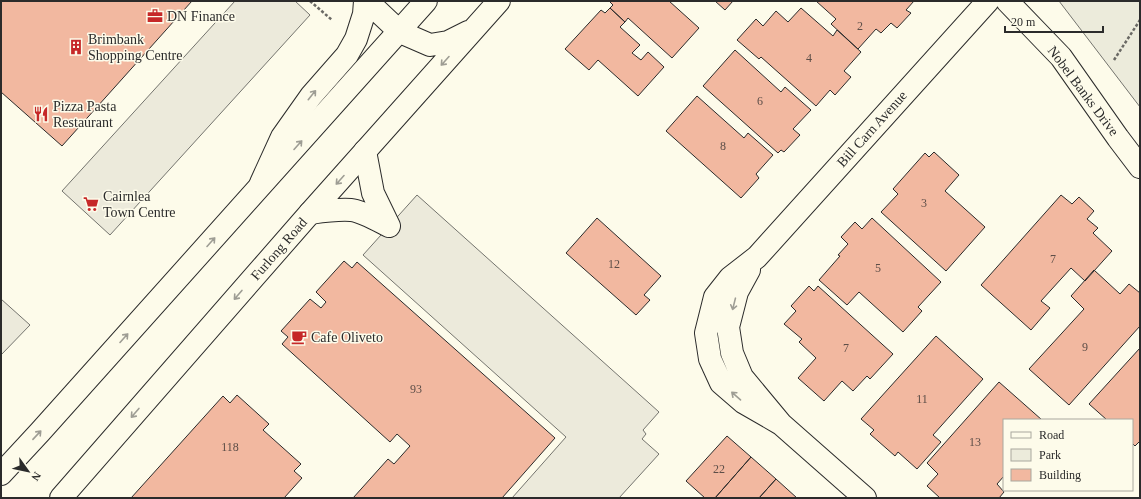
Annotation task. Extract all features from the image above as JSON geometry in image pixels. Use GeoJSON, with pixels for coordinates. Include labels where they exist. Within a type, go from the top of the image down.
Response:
{"type":"FeatureCollection","features":[{"type":"Feature","properties":{"kind":"main road"},"geometry":{"type":"LineString","coordinates":[[366,1],[400,32],[430,45],[448,42],[473,30]]}},
{"type":"Feature","properties":{"kind":"main road"},"geometry":{"type":"LineString","coordinates":[[258,189],[282,137],[311,96],[347,55],[356,39],[364,14],[366,1]]}},
{"type":"Feature","properties":{"kind":"main road"},"geometry":{"type":"LineString","coordinates":[[1,474],[400,32],[426,1]]}},
{"type":"Feature","properties":{"kind":"main road","name":"Furlong Road"},"geometry":{"type":"LineString","coordinates":[[60,498],[310,213],[499,1]]}},
{"type":"Feature","properties":{"kind":"main road","name":"Bill Carn Avenue"},"geometry":{"type":"LineString","coordinates":[[865,498],[781,424],[742,377],[732,353],[728,327],[737,292],[757,256],[988,1]]}},
{"type":"Feature","properties":{"kind":"main road","name":"Nobel Banks Drive"},"geometry":{"type":"LineString","coordinates":[[1007,1],[1061,57],[1118,138],[1140,166]]}},
{"type":"Feature","properties":{"kind":"main road"},"geometry":{"type":"LineString","coordinates":[[310,213],[335,210],[353,210],[389,226],[373,193],[365,151]]}},
{"type":"Feature","properties":{"kind":"path"},"geometry":{"type":"LineString","coordinates":[[310,1],[334,22]]}},
{"type":"Feature","properties":{"kind":"path"},"geometry":{"type":"LineString","coordinates":[[1114,60],[1140,20]]}},
{"type":"Feature","properties":{"kind":"green space"},"geometry":{"type":"Polygon","coordinates":[[[1059,1],[1140,1],[1140,107],[1059,1]]]}},
{"type":"Feature","properties":{"kind":"shaded area"},"geometry":{"type":"Polygon","coordinates":[[[235,1],[295,1],[310,15],[110,235],[62,191],[235,1]]]}},
{"type":"Feature","properties":{"kind":"shaded area"},"geometry":{"type":"Polygon","coordinates":[[[417,195],[659,412],[643,430],[646,434],[642,439],[659,454],[619,498],[512,498],[566,437],[363,255],[417,195]]]}},
{"type":"Feature","properties":{"kind":"shaded area"},"geometry":{"type":"Polygon","coordinates":[[[1,299],[30,325],[1,355],[1,299]]]}},
{"type":"Feature","properties":{"kind":"building","name":"Brimbank Shopping Centre"},"geometry":{"type":"Polygon","coordinates":[[[1,1],[192,1],[62,146],[1,92],[1,1]]]}},
{"type":"Feature","properties":{"kind":"building"},"geometry":{"type":"Polygon","coordinates":[[[609,1],[669,1],[699,28],[672,58],[628,18],[625,22],[610,8],[613,5],[609,1]]]}},
{"type":"Feature","properties":{"kind":"building"},"geometry":{"type":"Polygon","coordinates":[[[715,1],[733,1],[725,10],[715,1]]]}},
{"type":"Feature","properties":{"kind":"building"},"geometry":{"type":"Polygon","coordinates":[[[816,1],[914,1],[906,10],[911,13],[897,28],[891,23],[881,33],[876,29],[858,49],[831,24],[836,19],[816,1]]]}},
{"type":"Feature","properties":{"kind":"building"},"geometry":{"type":"Polygon","coordinates":[[[610,8],[625,22],[620,27],[640,45],[632,53],[641,60],[648,52],[664,67],[638,96],[598,60],[589,70],[565,49],[601,10],[605,13],[610,8]]]}},
{"type":"Feature","properties":{"kind":"building"},"geometry":{"type":"Polygon","coordinates":[[[801,8],[833,36],[837,30],[861,52],[844,71],[851,77],[835,95],[830,90],[816,106],[761,57],[759,59],[737,40],[756,19],[763,26],[776,11],[788,22],[801,8]]]}},
{"type":"Feature","properties":{"kind":"building"},"geometry":{"type":"Polygon","coordinates":[[[735,50],[781,92],[785,87],[811,110],[793,129],[800,135],[784,152],[781,150],[778,153],[703,86],[735,50]]]}},
{"type":"Feature","properties":{"kind":"building"},"geometry":{"type":"Polygon","coordinates":[[[697,96],[744,138],[748,133],[773,155],[756,174],[759,178],[741,198],[666,131],[697,96]]]}},
{"type":"Feature","properties":{"kind":"building"},"geometry":{"type":"Polygon","coordinates":[[[934,152],[959,175],[945,191],[985,227],[946,271],[881,212],[898,194],[893,189],[925,153],[929,157],[934,152]]]}},
{"type":"Feature","properties":{"kind":"building"},"geometry":{"type":"Polygon","coordinates":[[[1061,195],[1072,204],[1079,197],[1094,211],[1087,219],[1098,228],[1093,233],[1112,251],[1085,281],[1071,268],[1041,301],[1050,308],[1031,330],[981,285],[1061,195]]]}},
{"type":"Feature","properties":{"kind":"building"},"geometry":{"type":"Polygon","coordinates":[[[597,218],[661,276],[644,295],[650,300],[636,315],[566,253],[597,218]]]}},
{"type":"Feature","properties":{"kind":"building"},"geometry":{"type":"Polygon","coordinates":[[[872,218],[941,282],[918,307],[922,311],[903,332],[859,292],[847,305],[819,280],[840,256],[838,255],[848,244],[841,237],[855,222],[862,229],[872,218]]]}},
{"type":"Feature","properties":{"kind":"building"},"geometry":{"type":"Polygon","coordinates":[[[344,261],[352,268],[357,262],[555,438],[502,498],[353,498],[388,459],[394,464],[410,446],[397,434],[390,442],[282,344],[288,337],[281,331],[310,299],[321,308],[326,302],[316,292],[344,261]]]}},
{"type":"Feature","properties":{"kind":"building"},"geometry":{"type":"Polygon","coordinates":[[[1094,270],[1120,294],[1129,284],[1140,293],[1140,326],[1069,405],[1029,369],[1084,309],[1071,296],[1094,270]]]}},
{"type":"Feature","properties":{"kind":"building"},"geometry":{"type":"Polygon","coordinates":[[[809,286],[814,291],[818,286],[893,354],[870,379],[867,376],[853,391],[842,381],[824,401],[798,378],[816,358],[799,342],[802,339],[784,324],[796,311],[791,306],[809,286]]]}},
{"type":"Feature","properties":{"kind":"building"},"geometry":{"type":"Polygon","coordinates":[[[936,336],[983,379],[933,435],[941,442],[917,469],[898,452],[895,456],[870,434],[874,430],[861,419],[936,336]]]}},
{"type":"Feature","properties":{"kind":"building"},"geometry":{"type":"Polygon","coordinates":[[[1140,348],[1140,441],[1135,446],[1133,444],[1133,419],[1106,419],[1089,404],[1140,348]]]}},
{"type":"Feature","properties":{"kind":"building"},"geometry":{"type":"Polygon","coordinates":[[[999,382],[1041,419],[1003,419],[1003,477],[997,484],[1004,492],[999,498],[940,498],[927,486],[938,474],[927,463],[999,382]]]}},
{"type":"Feature","properties":{"kind":"building"},"geometry":{"type":"Polygon","coordinates":[[[237,395],[269,424],[263,430],[301,464],[294,471],[302,478],[284,498],[131,498],[223,396],[230,403],[237,395]]]}},
{"type":"Feature","properties":{"kind":"building"},"geometry":{"type":"Polygon","coordinates":[[[727,436],[751,457],[715,498],[705,498],[686,481],[727,436]]]}},
{"type":"Feature","properties":{"kind":"building"},"geometry":{"type":"Polygon","coordinates":[[[751,457],[776,479],[759,498],[715,498],[751,457]]]}},
{"type":"Feature","properties":{"kind":"building"},"geometry":{"type":"Polygon","coordinates":[[[776,479],[797,498],[759,498],[776,479]]]}},
{"type":"Feature","properties":{"kind":"place","name":"DN Finance"},"geometry":{"type":"Point","coordinates":[155,16]}},
{"type":"Feature","properties":{"kind":"place","name":"Brimbank Shopping Centre"},"geometry":{"type":"Point","coordinates":[76,47]}},
{"type":"Feature","properties":{"kind":"place","name":"Pizza Pasta Restaurant"},"geometry":{"type":"Point","coordinates":[41,114]}},
{"type":"Feature","properties":{"kind":"place","name":"Cairnlea Town Centre"},"geometry":{"type":"Point","coordinates":[91,204]}},
{"type":"Feature","properties":{"kind":"place","name":"Cafe Oliveto"},"geometry":{"type":"Point","coordinates":[299,337]}}]}
